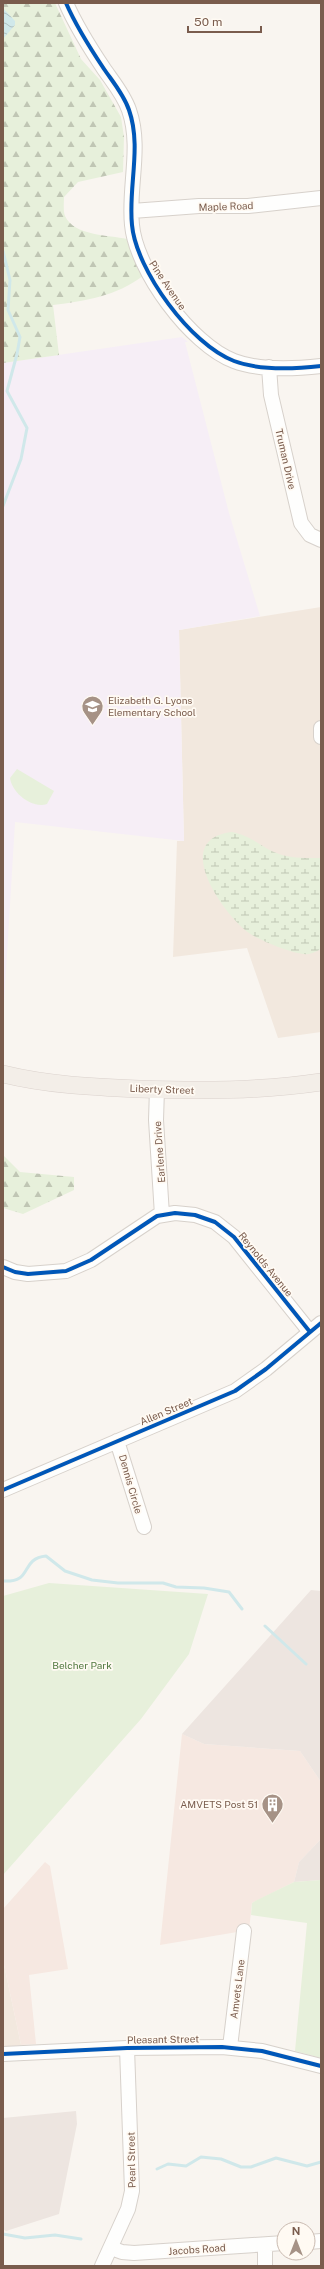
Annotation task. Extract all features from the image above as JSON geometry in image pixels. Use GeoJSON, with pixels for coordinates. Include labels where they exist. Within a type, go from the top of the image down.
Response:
{"type":"FeatureCollection","features":[{"type":"Feature","properties":{"kind":"main road","name":"Liberty Street"},"geometry":{"type":"LineString","coordinates":[[3,1074],[54,1084],[157,1089],[247,1091],[321,1082]]}},
{"type":"Feature","properties":{"kind":"street","name":"Pine Avenue"},"geometry":{"type":"LineString","coordinates":[[66,3],[74,20],[129,109],[134,139],[132,211],[134,236],[146,267],[167,301],[193,332],[213,350],[227,358],[247,365],[269,367],[321,366]]}},
{"type":"Feature","properties":{"kind":"street","name":"Maple Road"},"geometry":{"type":"LineString","coordinates":[[132,211],[199,206],[244,206],[321,198]]}},
{"type":"Feature","properties":{"kind":"street","name":"Truman Drive"},"geometry":{"type":"LineString","coordinates":[[269,367],[271,395],[301,523],[310,535],[321,540]]}},
{"type":"Feature","properties":{"kind":"street"},"geometry":{"type":"LineString","coordinates":[[321,728],[321,737]]}},
{"type":"Feature","properties":{"kind":"street","name":"Earlene Drive"},"geometry":{"type":"LineString","coordinates":[[157,1089],[157,1152],[162,1215]]}},
{"type":"Feature","properties":{"kind":"street","name":"Reynolds Avenue"},"geometry":{"type":"LineString","coordinates":[[3,1266],[15,1272],[28,1274],[59,1273],[73,1269],[91,1260],[145,1222],[162,1215],[188,1213],[208,1219],[222,1226],[245,1248],[316,1328]]}},
{"type":"Feature","properties":{"kind":"street","name":"Allen Street"},"geometry":{"type":"LineString","coordinates":[[3,1490],[242,1387],[316,1328]]}},
{"type":"Feature","properties":{"kind":"street","name":"Dennis Circle"},"geometry":{"type":"LineString","coordinates":[[118,1441],[144,1527]]}},
{"type":"Feature","properties":{"kind":"street","name":"Amvets Lane"},"geometry":{"type":"LineString","coordinates":[[230,2047],[244,1931]]}},
{"type":"Feature","properties":{"kind":"street","name":"Pleasant Street"},"geometry":{"type":"LineString","coordinates":[[3,2054],[128,2048],[230,2047],[262,2051],[321,2066]]}},
{"type":"Feature","properties":{"kind":"street","name":"Pearl Street"},"geometry":{"type":"LineString","coordinates":[[102,2266],[128,2208],[132,2191],[128,2048]]}},
{"type":"Feature","properties":{"kind":"street","name":"Jacobs Road"},"geometry":{"type":"LineString","coordinates":[[111,2248],[122,2252],[134,2253],[276,2244]]}},
{"type":"Feature","properties":{"kind":"street"},"geometry":{"type":"LineString","coordinates":[[265,2245],[265,2266]]}},
{"type":"Feature","properties":{"kind":"shaded area","name":"Elizabeth G. Lyons Elementary School"},"geometry":{"type":"Polygon","coordinates":[[[182,337],[188,342],[185,342],[229,513],[260,616],[179,630],[184,841],[15,822],[3,1020],[3,363],[182,337]]]}},
{"type":"Feature","properties":{"kind":"shaded area"},"geometry":{"type":"Polygon","coordinates":[[[321,607],[321,1032],[278,1038],[247,948],[173,957],[177,841],[184,841],[179,630],[321,607]]]}},
{"type":"Feature","properties":{"kind":"shaded area"},"geometry":{"type":"Polygon","coordinates":[[[311,1590],[321,1591],[321,1782],[300,1751],[204,1744],[182,1734],[311,1590]]]}},
{"type":"Feature","properties":{"kind":"shaded area"},"geometry":{"type":"Polygon","coordinates":[[[182,1734],[204,1744],[300,1751],[321,1782],[321,1839],[299,1862],[294,1882],[252,1903],[249,1930],[160,1945],[182,1734]]]}},
{"type":"Feature","properties":{"kind":"shaded area"},"geometry":{"type":"Polygon","coordinates":[[[321,1839],[321,1880],[294,1882],[299,1862],[321,1839]]]}},
{"type":"Feature","properties":{"kind":"shaded area"},"geometry":{"type":"Polygon","coordinates":[[[45,1862],[50,1866],[68,1969],[29,1975],[36,2044],[21,2045],[3,1960],[3,1909],[45,1862]]]}},
{"type":"Feature","properties":{"kind":"shaded area"},"geometry":{"type":"Polygon","coordinates":[[[3,1960],[21,2045],[3,2047],[3,1960]]]}},
{"type":"Feature","properties":{"kind":"shaded area"},"geometry":{"type":"Polygon","coordinates":[[[76,2111],[77,2124],[59,2214],[6,2231],[3,2229],[3,2118],[76,2111]]]}},
{"type":"Feature","properties":{"kind":"green space"},"geometry":{"type":"Polygon","coordinates":[[[3,3],[55,3],[81,59],[100,80],[121,117],[124,137],[123,172],[78,182],[64,197],[64,212],[70,223],[84,231],[93,234],[127,239],[136,265],[143,276],[133,283],[111,293],[77,302],[53,305],[59,355],[3,363],[3,3]]]}},
{"type":"Feature","properties":{"kind":"green space"},"geometry":{"type":"Polygon","coordinates":[[[17,769],[54,791],[47,804],[41,805],[29,802],[19,794],[10,778],[17,769]]]}},
{"type":"Feature","properties":{"kind":"green space"},"geometry":{"type":"Polygon","coordinates":[[[232,832],[238,833],[285,856],[297,858],[321,858],[321,949],[310,954],[304,954],[290,951],[264,941],[245,930],[224,907],[214,892],[207,876],[203,861],[205,847],[214,837],[232,832]]]}},
{"type":"Feature","properties":{"kind":"green space"},"geometry":{"type":"Polygon","coordinates":[[[3,1155],[20,1172],[74,1177],[74,1190],[23,1214],[3,1208],[3,1155]]]}},
{"type":"Feature","properties":{"kind":"green space","name":"Belcher Park"},"geometry":{"type":"Polygon","coordinates":[[[49,1583],[208,1594],[189,1654],[141,1719],[3,1875],[3,1596],[49,1583]]]}},
{"type":"Feature","properties":{"kind":"green space"},"geometry":{"type":"Polygon","coordinates":[[[321,1880],[321,2058],[295,2051],[307,1923],[251,1915],[252,1903],[257,1900],[294,1882],[321,1880]]]}},
{"type":"Feature","properties":{"kind":"water"},"geometry":{"type":"Polygon","coordinates":[[[3,8],[15,21],[15,25],[3,39],[3,8]]]}},
{"type":"Feature","properties":{"kind":"waterway"},"geometry":{"type":"LineString","coordinates":[[3,251],[10,280],[8,310],[20,337],[7,391],[27,428],[21,459],[3,506]]}},
{"type":"Feature","properties":{"kind":"waterway"},"geometry":{"type":"LineString","coordinates":[[3,1581],[13,1581],[19,1578],[23,1575],[32,1561],[46,1556],[65,1571],[92,1580],[118,1583],[163,1583],[176,1587],[204,1588],[229,1592],[242,1609]]}},
{"type":"Feature","properties":{"kind":"waterway"},"geometry":{"type":"LineString","coordinates":[[265,1626],[306,1664]]}},
{"type":"Feature","properties":{"kind":"waterway"},"geometry":{"type":"LineString","coordinates":[[157,2169],[168,2164],[186,2166],[201,2157],[221,2159],[241,2167],[251,2167],[276,2158],[307,2166],[321,2162]]}},
{"type":"Feature","properties":{"kind":"waterway"},"geometry":{"type":"LineString","coordinates":[[3,2234],[25,2238],[55,2235],[81,2239]]}},
{"type":"Feature","properties":{"kind":"cycle path"},"geometry":{"type":"LineString","coordinates":[[66,3],[84,37],[127,104],[133,124],[135,153],[131,211],[132,225],[136,243],[144,263],[168,304],[200,339],[217,352],[234,361],[266,368],[300,368],[321,366]]}},
{"type":"Feature","properties":{"kind":"cycle path"},"geometry":{"type":"LineString","coordinates":[[3,1267],[15,1272],[28,1274],[66,1271],[91,1260],[157,1216],[175,1213],[195,1215],[215,1222],[234,1237],[310,1332]]}},
{"type":"Feature","properties":{"kind":"cycle path"},"geometry":{"type":"LineString","coordinates":[[3,1490],[235,1391],[266,1369],[321,1323]]}},
{"type":"Feature","properties":{"kind":"cycle path"},"geometry":{"type":"LineString","coordinates":[[3,2054],[127,2048],[222,2047],[262,2051],[321,2066]]}},
{"type":"Feature","properties":{"kind":"place","name":"Elizabeth G. Lyons Elementary School"},"geometry":{"type":"Point","coordinates":[92,726]}},
{"type":"Feature","properties":{"kind":"place","name":"AMVETS Post 51"},"geometry":{"type":"Point","coordinates":[273,1824]}}]}
